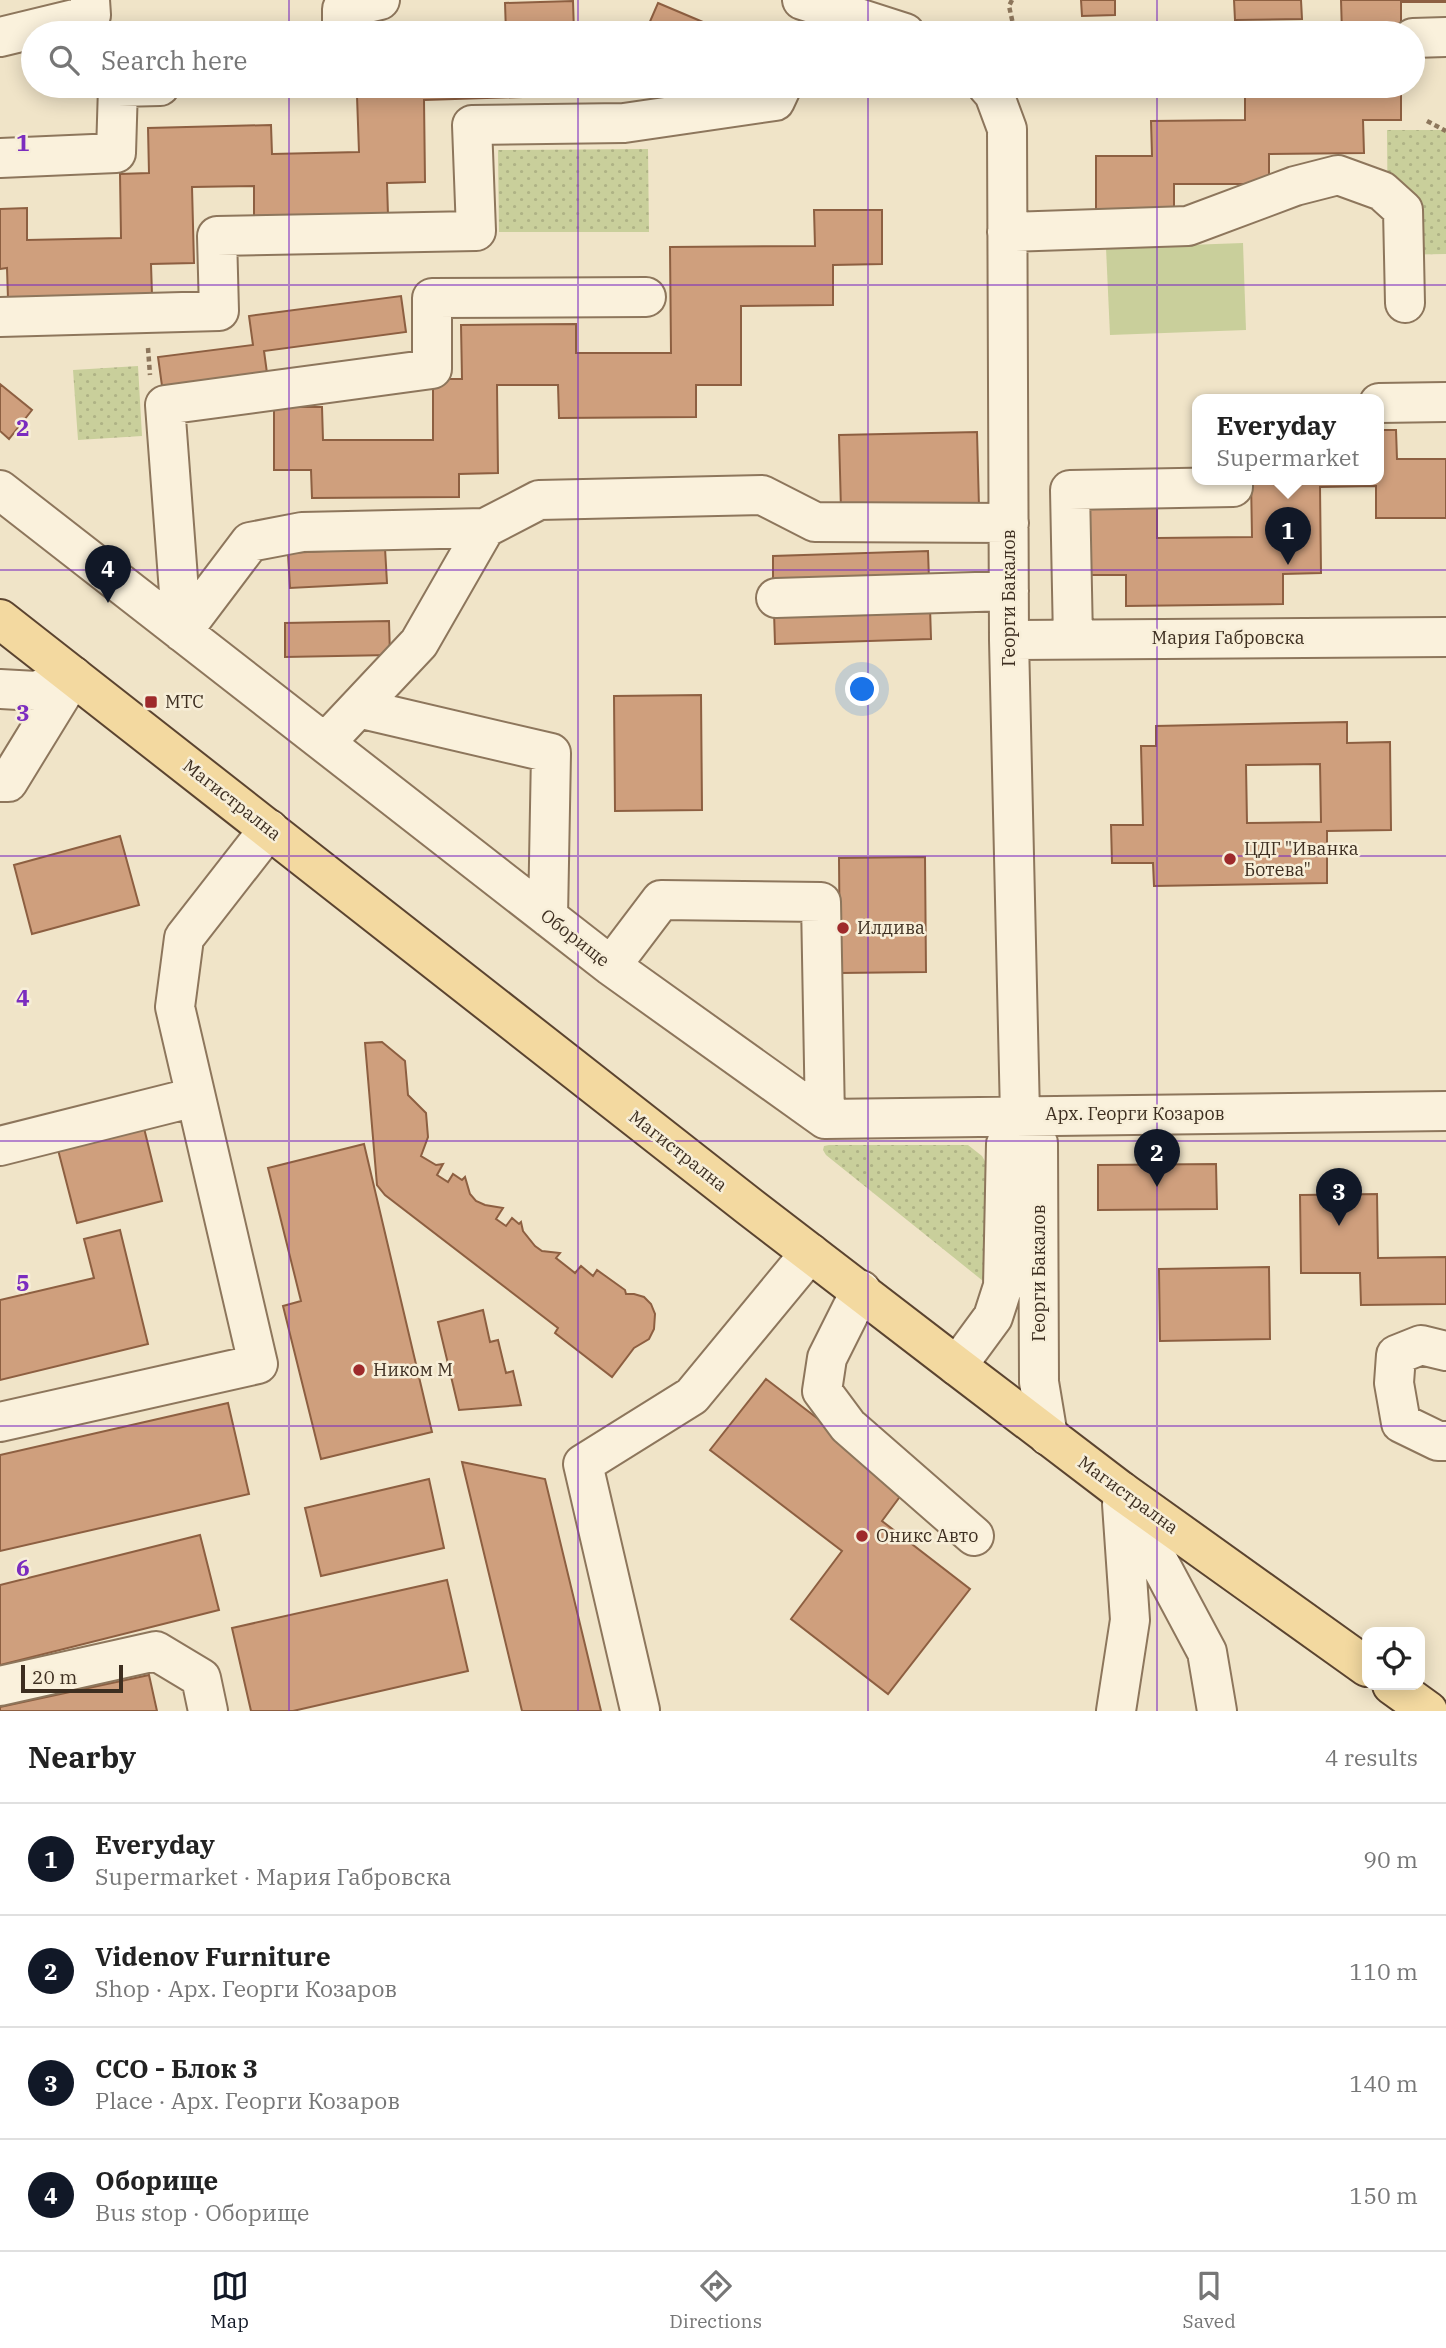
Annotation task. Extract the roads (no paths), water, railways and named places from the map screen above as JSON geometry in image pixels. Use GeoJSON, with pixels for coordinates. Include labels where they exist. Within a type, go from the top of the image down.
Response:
{"type":"FeatureCollection","features":[{"type":"Feature","properties":{"kind":"main road","name":"Магистрална"},"geometry":{"type":"LineString","coordinates":[[0,619],[1048,1436],[1362,1663]]}},
{"type":"Feature","properties":{"kind":"street"},"geometry":{"type":"LineString","coordinates":[[66,21],[91,15],[90,0]]}},
{"type":"Feature","properties":{"kind":"street"},"geometry":{"type":"LineString","coordinates":[[342,21],[342,9],[380,0]]}},
{"type":"Feature","properties":{"kind":"street"},"geometry":{"type":"LineString","coordinates":[[810,13],[848,21]]}},
{"type":"Feature","properties":{"kind":"street"},"geometry":{"type":"LineString","coordinates":[[0,37],[21,32]]}},
{"type":"Feature","properties":{"kind":"street"},"geometry":{"type":"LineString","coordinates":[[1425,37],[1446,37]]}},
{"type":"Feature","properties":{"kind":"street"},"geometry":{"type":"LineString","coordinates":[[0,158],[116,153],[118,98]]}},
{"type":"Feature","properties":{"kind":"street"},"geometry":{"type":"LineString","coordinates":[[0,317],[219,311],[216,236],[475,231],[472,125],[624,123],[775,101],[776,98]]}},
{"type":"Feature","properties":{"kind":"street","name":"Георги Бакалов"},"geometry":{"type":"LineString","coordinates":[[957,1366],[993,1317],[1003,1286],[1006,1144],[1020,1115],[1009,640],[1007,128],[997,98]]}},
{"type":"Feature","properties":{"kind":"street"},"geometry":{"type":"LineString","coordinates":[[1007,232],[1188,226],[1295,186],[1338,175],[1381,191],[1403,209],[1405,303]]}},
{"type":"Feature","properties":{"kind":"street"},"geometry":{"type":"LineString","coordinates":[[182,632],[165,405],[432,369],[432,298],[646,297]]}},
{"type":"Feature","properties":{"kind":"street"},"geometry":{"type":"LineString","coordinates":[[1384,403],[1446,402]]}},
{"type":"Feature","properties":{"kind":"street"},"geometry":{"type":"LineString","coordinates":[[1073,639],[1070,490],[1233,485]]}},
{"type":"Feature","properties":{"kind":"street","name":"Оборище"},"geometry":{"type":"LineString","coordinates":[[0,490],[611,966],[825,1119]]}},
{"type":"Feature","properties":{"kind":"street"},"geometry":{"type":"LineString","coordinates":[[182,632],[250,542],[302,532],[485,528],[539,500],[762,495],[815,522],[1009,523]]}},
{"type":"Feature","properties":{"kind":"street"},"geometry":{"type":"LineString","coordinates":[[324,743],[419,643],[485,528]]}},
{"type":"Feature","properties":{"kind":"street"},"geometry":{"type":"LineString","coordinates":[[776,598],[1009,591]]}},
{"type":"Feature","properties":{"kind":"street","name":"Мария Габровска"},"geometry":{"type":"LineString","coordinates":[[1009,640],[1446,637]]}},
{"type":"Feature","properties":{"kind":"street"},"geometry":{"type":"LineString","coordinates":[[0,689],[36,691],[73,676]]}},
{"type":"Feature","properties":{"kind":"street"},"geometry":{"type":"LineString","coordinates":[[0,782],[8,782],[73,676]]}},
{"type":"Feature","properties":{"kind":"street"},"geometry":{"type":"LineString","coordinates":[[358,708],[551,753],[548,917]]}},
{"type":"Feature","properties":{"kind":"street"},"geometry":{"type":"LineString","coordinates":[[0,1422],[258,1364],[175,1007],[184,938],[269,829]]}},
{"type":"Feature","properties":{"kind":"street"},"geometry":{"type":"LineString","coordinates":[[611,966],[661,900],[821,902],[825,1119]]}},
{"type":"Feature","properties":{"kind":"street"},"geometry":{"type":"LineString","coordinates":[[0,1146],[195,1097]]}},
{"type":"Feature","properties":{"kind":"street","name":"Арх. Георги Козаров"},"geometry":{"type":"LineString","coordinates":[[825,1119],[1446,1111]]}},
{"type":"Feature","properties":{"kind":"street","name":"Георги Бакалов"},"geometry":{"type":"LineString","coordinates":[[1020,1115],[1038,1143],[1040,1382],[1048,1436]]}},
{"type":"Feature","properties":{"kind":"street"},"geometry":{"type":"LineString","coordinates":[[640,1710],[583,1464],[692,1396],[810,1253]]}},
{"type":"Feature","properties":{"kind":"street"},"geometry":{"type":"LineString","coordinates":[[861,1290],[827,1358],[822,1391],[848,1426],[974,1536]]}},
{"type":"Feature","properties":{"kind":"street"},"geometry":{"type":"LineString","coordinates":[[1446,1350],[1421,1345],[1396,1355],[1394,1383],[1401,1423],[1438,1441],[1446,1441]]}},
{"type":"Feature","properties":{"kind":"street"},"geometry":{"type":"LineString","coordinates":[[1116,1711],[1130,1620],[1121,1491]]}},
{"type":"Feature","properties":{"kind":"street"},"geometry":{"type":"LineString","coordinates":[[1121,1491],[1207,1652],[1217,1711]]}},
{"type":"Feature","properties":{"kind":"street"},"geometry":{"type":"LineString","coordinates":[[0,1686],[156,1651],[201,1678],[208,1711]]}},
{"type":"Feature","properties":{"kind":"place","name":"Everyday"},"geometry":{"type":"Point","coordinates":[1288,565]}},
{"type":"Feature","properties":{"kind":"place","name":"Оборище"},"geometry":{"type":"Point","coordinates":[108,603]}},
{"type":"Feature","properties":{"kind":"place","name":"МТС"},"geometry":{"type":"Point","coordinates":[151,702]}},
{"type":"Feature","properties":{"kind":"place","name":"ЦДГ \"Иванка Ботева\""},"geometry":{"type":"Point","coordinates":[1230,859]}},
{"type":"Feature","properties":{"kind":"place","name":"Илдива"},"geometry":{"type":"Point","coordinates":[843,928]}},
{"type":"Feature","properties":{"kind":"place","name":"Videnov Furniture"},"geometry":{"type":"Point","coordinates":[1157,1187]}},
{"type":"Feature","properties":{"kind":"place","name":"ССО - Блок 3"},"geometry":{"type":"Point","coordinates":[1339,1226]}},
{"type":"Feature","properties":{"kind":"place","name":"Ником М"},"geometry":{"type":"Point","coordinates":[359,1370]}},
{"type":"Feature","properties":{"kind":"place","name":"Оникс Авто"},"geometry":{"type":"Point","coordinates":[862,1536]}}]}
